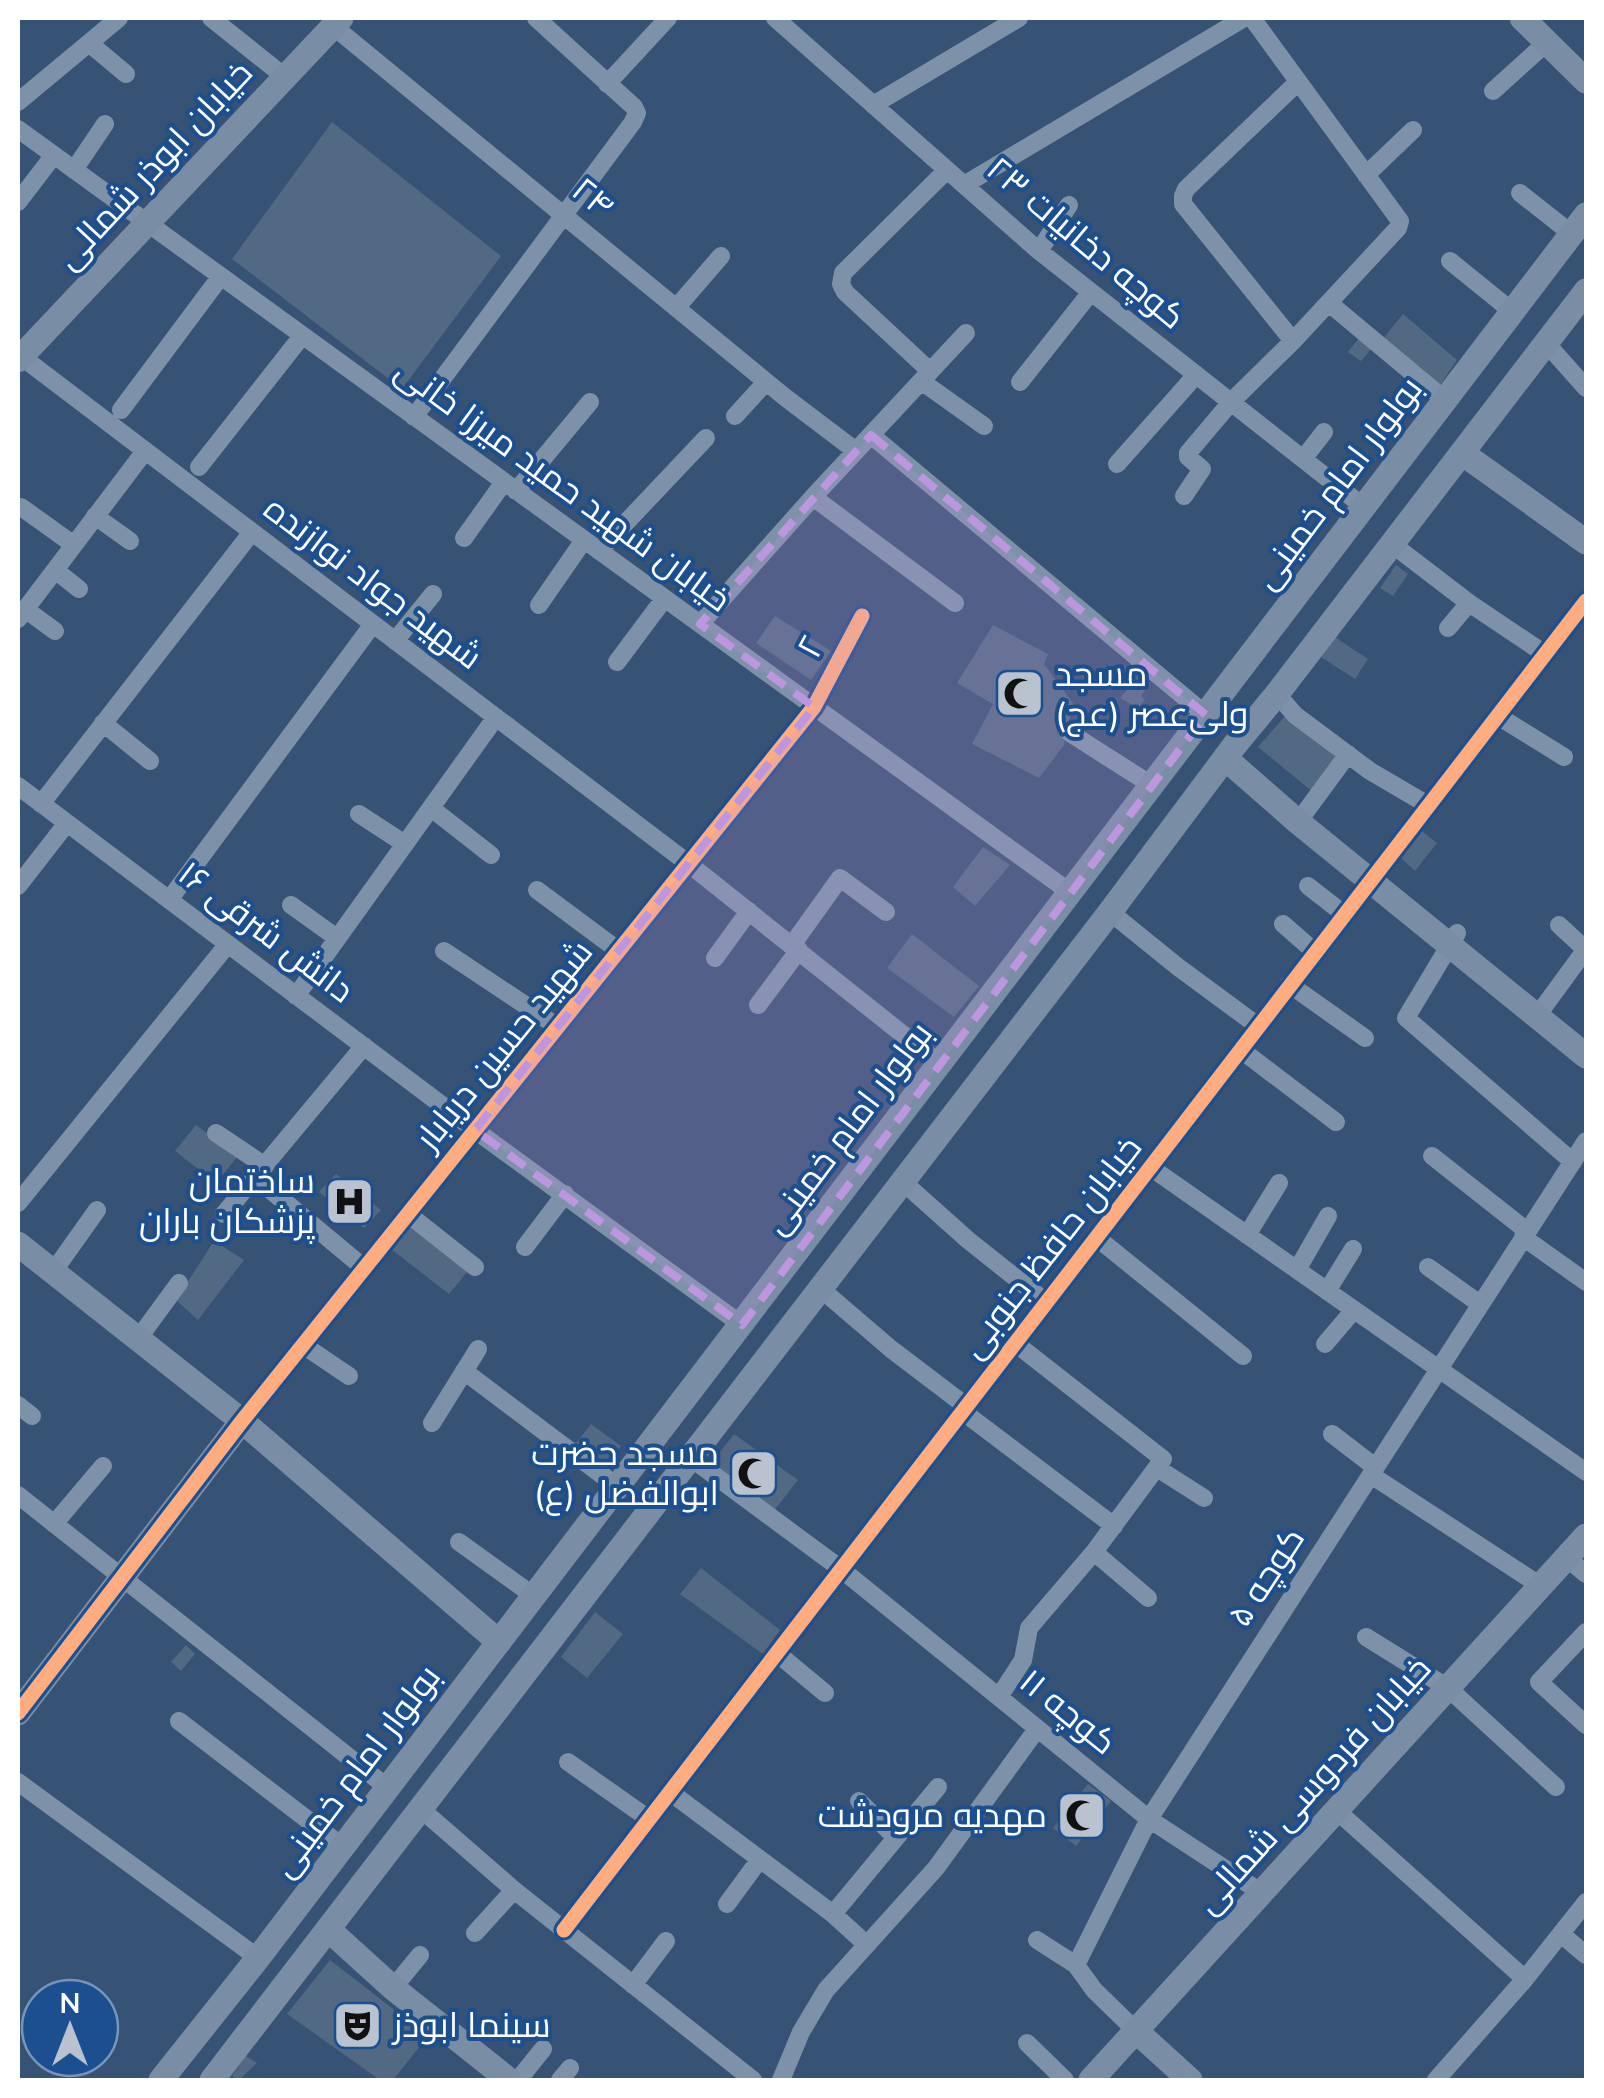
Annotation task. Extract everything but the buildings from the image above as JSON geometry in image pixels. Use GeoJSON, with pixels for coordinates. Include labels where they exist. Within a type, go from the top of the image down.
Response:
{"type":"FeatureCollection","features":[{"type":"Feature","properties":{"kind":"main road"},"geometry":{"type":"LineString","coordinates":[[1522,18],[1586,81]]}},
{"type":"Feature","properties":{"kind":"main road","name":"خیابان ابوذر شمالی"},"geometry":{"type":"LineString","coordinates":[[19,357],[337,22]]}},
{"type":"Feature","properties":{"kind":"main road","name":"بولوار امام خمینی"},"geometry":{"type":"LineString","coordinates":[[162,2080],[1579,224]]}},
{"type":"Feature","properties":{"kind":"main road"},"geometry":{"type":"LineString","coordinates":[[212,2080],[1586,291]]}},
{"type":"Feature","properties":{"kind":"main road"},"geometry":{"type":"LineString","coordinates":[[1462,453],[1586,542]]}},
{"type":"Feature","properties":{"kind":"main road"},"geometry":{"type":"LineString","coordinates":[[1225,758],[1370,880],[1453,939],[1586,1056]]}},
{"type":"Feature","properties":{"kind":"main road"},"geometry":{"type":"LineString","coordinates":[[18,1244],[242,1421],[499,1642]]}},
{"type":"Feature","properties":{"kind":"main road"},"geometry":{"type":"LineString","coordinates":[[18,1713],[242,1421]]}},
{"type":"Feature","properties":{"kind":"main road","name":"خیابان فردوسی شمالی"},"geometry":{"type":"LineString","coordinates":[[1091,2080],[1540,1586],[1576,1566],[1586,1536]]}},
{"type":"Feature","properties":{"kind":"main road"},"geometry":{"type":"LineString","coordinates":[[329,1930],[393,1988],[509,2080]]}},
{"type":"Feature","properties":{"kind":"main road"},"geometry":{"type":"LineString","coordinates":[[1136,2031],[1190,2080]]}},
{"type":"Feature","properties":{"kind":"street"},"geometry":{"type":"LineString","coordinates":[[211,18],[285,76]]}},
{"type":"Feature","properties":{"kind":"street"},"geometry":{"type":"LineString","coordinates":[[414,417],[636,113],[536,18]]}},
{"type":"Feature","properties":{"kind":"street"},"geometry":{"type":"LineString","coordinates":[[607,84],[668,18]]}},
{"type":"Feature","properties":{"kind":"street","name":"کوچه دخانیات ۲۳"},"geometry":{"type":"LineString","coordinates":[[774,18],[1039,251],[1364,507]]}},
{"type":"Feature","properties":{"kind":"street"},"geometry":{"type":"LineString","coordinates":[[874,105],[1019,18]]}},
{"type":"Feature","properties":{"kind":"street"},"geometry":{"type":"LineString","coordinates":[[964,185],[1244,18]]}},
{"type":"Feature","properties":{"kind":"street"},"geometry":{"type":"LineString","coordinates":[[1184,496],[1202,469],[1188,453],[1400,222],[1252,18]]}},
{"type":"Feature","properties":{"kind":"street"},"geometry":{"type":"LineString","coordinates":[[18,102],[89,44],[110,20]]}},
{"type":"Feature","properties":{"kind":"street","name":"۲۴"},"geometry":{"type":"LineString","coordinates":[[337,22],[564,216],[856,451]]}},
{"type":"Feature","properties":{"kind":"street"},"geometry":{"type":"LineString","coordinates":[[1493,91],[1546,43]]}},
{"type":"Feature","properties":{"kind":"street"},"geometry":{"type":"LineString","coordinates":[[89,44],[126,74]]}},
{"type":"Feature","properties":{"kind":"street"},"geometry":{"type":"LineString","coordinates":[[1292,341],[1183,204],[1182,196],[1298,82]]}},
{"type":"Feature","properties":{"kind":"street"},"geometry":{"type":"LineString","coordinates":[[74,170],[105,124]]}},
{"type":"Feature","properties":{"kind":"street","name":"خیابان شهید حمید میرزا خانی"},"geometry":{"type":"LineString","coordinates":[[18,129],[1071,894]]}},
{"type":"Feature","properties":{"kind":"street"},"geometry":{"type":"LineString","coordinates":[[1366,175],[1413,130]]}},
{"type":"Feature","properties":{"kind":"street"},"geometry":{"type":"LineString","coordinates":[[18,202],[54,155]]}},
{"type":"Feature","properties":{"kind":"street"},"geometry":{"type":"LineString","coordinates":[[947,170],[843,273],[841,284],[926,376],[984,426]]}},
{"type":"Feature","properties":{"kind":"street"},"geometry":{"type":"LineString","coordinates":[[1520,193],[1579,224]]}},
{"type":"Feature","properties":{"kind":"street"},"geometry":{"type":"LineString","coordinates":[[1039,251],[1069,206]]}},
{"type":"Feature","properties":{"kind":"street"},"geometry":{"type":"LineString","coordinates":[[676,308],[721,256]]}},
{"type":"Feature","properties":{"kind":"street"},"geometry":{"type":"LineString","coordinates":[[1450,261],[1512,312]]}},
{"type":"Feature","properties":{"kind":"street"},"geometry":{"type":"LineString","coordinates":[[122,410],[220,276]]}},
{"type":"Feature","properties":{"kind":"street"},"geometry":{"type":"LineString","coordinates":[[1020,382],[1091,292]]}},
{"type":"Feature","properties":{"kind":"street"},"geometry":{"type":"LineString","coordinates":[[1329,303],[1445,400]]}},
{"type":"Feature","properties":{"kind":"street"},"geometry":{"type":"LineString","coordinates":[[700,624],[966,333]]}},
{"type":"Feature","properties":{"kind":"street"},"geometry":{"type":"LineString","coordinates":[[199,467],[302,336]]}},
{"type":"Feature","properties":{"kind":"street"},"geometry":{"type":"LineString","coordinates":[[1546,343],[1586,388]]}},
{"type":"Feature","properties":{"kind":"street","name":"شهید جواد نوازنده"},"geometry":{"type":"LineString","coordinates":[[19,357],[689,864],[940,1064]]}},
{"type":"Feature","properties":{"kind":"street"},"geometry":{"type":"LineString","coordinates":[[1117,464],[1196,375]]}},
{"type":"Feature","properties":{"kind":"street"},"geometry":{"type":"LineString","coordinates":[[734,416],[766,382]]}},
{"type":"Feature","properties":{"kind":"street"},"geometry":{"type":"LineString","coordinates":[[464,538],[590,402]]}},
{"type":"Feature","properties":{"kind":"street"},"geometry":{"type":"LineString","coordinates":[[1303,459],[1324,432]]}},
{"type":"Feature","properties":{"kind":"street"},"geometry":{"type":"LineString","coordinates":[[872,435],[1206,715]]}},
{"type":"Feature","properties":{"kind":"street"},"geometry":{"type":"LineString","coordinates":[[539,605],[591,546],[706,438]]}},
{"type":"Feature","properties":{"kind":"street"},"geometry":{"type":"LineString","coordinates":[[56,631],[21,614],[145,451]]}},
{"type":"Feature","properties":{"kind":"street"},"geometry":{"type":"LineString","coordinates":[[813,497],[955,603]]}},
{"type":"Feature","properties":{"kind":"street"},"geometry":{"type":"LineString","coordinates":[[21,507],[74,544]]}},
{"type":"Feature","properties":{"kind":"street"},"geometry":{"type":"LineString","coordinates":[[96,516],[130,542]]}},
{"type":"Feature","properties":{"kind":"street"},"geometry":{"type":"LineString","coordinates":[[40,804],[252,532]]}},
{"type":"Feature","properties":{"kind":"street"},"geometry":{"type":"LineString","coordinates":[[1392,544],[1468,603],[1545,654]]}},
{"type":"Feature","properties":{"kind":"street"},"geometry":{"type":"LineString","coordinates":[[54,570],[79,588]]}},
{"type":"Feature","properties":{"kind":"street"},"geometry":{"type":"LineString","coordinates":[[395,641],[433,594]]}},
{"type":"Feature","properties":{"kind":"street"},"geometry":{"type":"LineString","coordinates":[[617,662],[664,598]]}},
{"type":"Feature","properties":{"kind":"street"},"geometry":{"type":"LineString","coordinates":[[1448,628],[1468,603]]}},
{"type":"Feature","properties":{"kind":"street","name":"خیابان حافظ جنوبی"},"geometry":{"type":"LineString","coordinates":[[564,1930],[1370,880],[1545,654],[1583,611]]}},
{"type":"Feature","properties":{"kind":"street","name":"۲"},"geometry":{"type":"LineString","coordinates":[[814,707],[862,616]]}},
{"type":"Feature","properties":{"kind":"street"},"geometry":{"type":"LineString","coordinates":[[168,900],[373,624]]}},
{"type":"Feature","properties":{"kind":"street"},"geometry":{"type":"LineString","coordinates":[[1277,694],[1295,715],[1370,771],[1428,805]]}},
{"type":"Feature","properties":{"kind":"street","name":"شهید حسین دریابار"},"geometry":{"type":"LineString","coordinates":[[242,1421],[814,707]]}},
{"type":"Feature","properties":{"kind":"street"},"geometry":{"type":"LineString","coordinates":[[1498,716],[1564,757]]}},
{"type":"Feature","properties":{"kind":"street"},"geometry":{"type":"LineString","coordinates":[[296,996],[496,717]]}},
{"type":"Feature","properties":{"kind":"street"},"geometry":{"type":"LineString","coordinates":[[103,723],[150,761]]}},
{"type":"Feature","properties":{"kind":"street"},"geometry":{"type":"LineString","coordinates":[[1070,734],[1152,786]]}},
{"type":"Feature","properties":{"kind":"street"},"geometry":{"type":"LineString","coordinates":[[1298,822],[1348,754]]}},
{"type":"Feature","properties":{"kind":"street","name":"دانش شرقی ۱۶"},"geometry":{"type":"LineString","coordinates":[[18,786],[475,1130],[742,1324]]}},
{"type":"Feature","properties":{"kind":"street"},"geometry":{"type":"LineString","coordinates":[[430,808],[491,854]]}},
{"type":"Feature","properties":{"kind":"street"},"geometry":{"type":"LineString","coordinates":[[359,814],[405,844]]}},
{"type":"Feature","properties":{"kind":"street"},"geometry":{"type":"LineString","coordinates":[[22,873],[66,824]]}},
{"type":"Feature","properties":{"kind":"street"},"geometry":{"type":"LineString","coordinates":[[758,1005],[840,878],[886,912]]}},
{"type":"Feature","properties":{"kind":"street"},"geometry":{"type":"LineString","coordinates":[[1308,886],[1344,914]]}},
{"type":"Feature","properties":{"kind":"street"},"geometry":{"type":"LineString","coordinates":[[537,890],[619,950]]}},
{"type":"Feature","properties":{"kind":"street"},"geometry":{"type":"LineString","coordinates":[[291,905],[337,938]]}},
{"type":"Feature","properties":{"kind":"street"},"geometry":{"type":"LineString","coordinates":[[715,958],[750,911]]}},
{"type":"Feature","properties":{"kind":"street"},"geometry":{"type":"LineString","coordinates":[[1110,912],[1258,1026]]}},
{"type":"Feature","properties":{"kind":"street"},"geometry":{"type":"LineString","coordinates":[[1283,924],[1315,952]]}},
{"type":"Feature","properties":{"kind":"street"},"geometry":{"type":"LineString","coordinates":[[1538,1016],[1586,949],[1559,925]]}},
{"type":"Feature","properties":{"kind":"street"},"geometry":{"type":"LineString","coordinates":[[1453,939],[1406,1018],[1573,1162]]}},
{"type":"Feature","properties":{"kind":"street"},"geometry":{"type":"LineString","coordinates":[[18,1204],[228,944]]}},
{"type":"Feature","properties":{"kind":"street"},"geometry":{"type":"LineString","coordinates":[[444,950],[558,1027]]}},
{"type":"Feature","properties":{"kind":"street"},"geometry":{"type":"LineString","coordinates":[[1290,984],[1365,1038]]}},
{"type":"Feature","properties":{"kind":"street"},"geometry":{"type":"LineString","coordinates":[[224,1214],[364,1046]]}},
{"type":"Feature","properties":{"kind":"street"},"geometry":{"type":"LineString","coordinates":[[1240,1049],[1336,1122]]}},
{"type":"Feature","properties":{"kind":"street"},"geometry":{"type":"LineString","coordinates":[[216,1133],[364,1268]]}},
{"type":"Feature","properties":{"kind":"street","name":"کوچه ۵"},"geometry":{"type":"LineString","coordinates":[[1076,1965],[1149,1819],[1586,1141]]}},
{"type":"Feature","properties":{"kind":"street"},"geometry":{"type":"LineString","coordinates":[[1432,1156],[1586,1282]]}},
{"type":"Feature","properties":{"kind":"street"},"geometry":{"type":"LineString","coordinates":[[1150,1167],[1586,1472]]}},
{"type":"Feature","properties":{"kind":"street"},"geometry":{"type":"LineString","coordinates":[[903,1182],[1046,1302]]}},
{"type":"Feature","properties":{"kind":"street"},"geometry":{"type":"LineString","coordinates":[[1248,1235],[1279,1183]]}},
{"type":"Feature","properties":{"kind":"street"},"geometry":{"type":"LineString","coordinates":[[524,1248],[565,1194]]}},
{"type":"Feature","properties":{"kind":"street"},"geometry":{"type":"LineString","coordinates":[[53,1272],[97,1210]]}},
{"type":"Feature","properties":{"kind":"street"},"geometry":{"type":"LineString","coordinates":[[408,1214],[475,1267]]}},
{"type":"Feature","properties":{"kind":"street"},"geometry":{"type":"LineString","coordinates":[[1297,1270],[1328,1216]]}},
{"type":"Feature","properties":{"kind":"street"},"geometry":{"type":"LineString","coordinates":[[1096,1237],[1243,1356]]}},
{"type":"Feature","properties":{"kind":"street"},"geometry":{"type":"LineString","coordinates":[[1327,1291],[1353,1249]]}},
{"type":"Feature","properties":{"kind":"street"},"geometry":{"type":"LineString","coordinates":[[1428,1267],[1480,1304]]}},
{"type":"Feature","properties":{"kind":"street"},"geometry":{"type":"LineString","coordinates":[[138,1339],[178,1283]]}},
{"type":"Feature","properties":{"kind":"street"},"geometry":{"type":"LineString","coordinates":[[821,1289],[964,1409],[1114,1526]]}},
{"type":"Feature","properties":{"kind":"street"},"geometry":{"type":"LineString","coordinates":[[1325,1344],[1354,1310]]}},
{"type":"Feature","properties":{"kind":"street"},"geometry":{"type":"LineString","coordinates":[[1014,1344],[1204,1498]]}},
{"type":"Feature","properties":{"kind":"street"},"geometry":{"type":"LineString","coordinates":[[302,1345],[349,1376]]}},
{"type":"Feature","properties":{"kind":"street"},"geometry":{"type":"LineString","coordinates":[[432,1423],[478,1349]]}},
{"type":"Feature","properties":{"kind":"street"},"geometry":{"type":"LineString","coordinates":[[464,1371],[618,1487]]}},
{"type":"Feature","properties":{"kind":"street"},"geometry":{"type":"LineString","coordinates":[[1332,1434],[1373,1471],[1540,1586]]}},
{"type":"Feature","properties":{"kind":"street","name":"کوچه ۱۱"},"geometry":{"type":"LineString","coordinates":[[691,1458],[841,1569],[1149,1819],[1262,1893]]}},
{"type":"Feature","properties":{"kind":"street"},"geometry":{"type":"LineString","coordinates":[[999,1698],[1023,1660],[1029,1628],[1094,1552],[1160,1463]]}},
{"type":"Feature","properties":{"kind":"street"},"geometry":{"type":"LineString","coordinates":[[54,1524],[103,1466]]}},
{"type":"Feature","properties":{"kind":"street"},"geometry":{"type":"LineString","coordinates":[[18,1495],[388,1788]]}},
{"type":"Feature","properties":{"kind":"street"},"geometry":{"type":"LineString","coordinates":[[459,1542],[534,1596]]}},
{"type":"Feature","properties":{"kind":"street"},"geometry":{"type":"LineString","coordinates":[[1094,1552],[1148,1598]]}},
{"type":"Feature","properties":{"kind":"street"},"geometry":{"type":"LineString","coordinates":[[1586,1632],[1538,1682],[1586,1724]]}},
{"type":"Feature","properties":{"kind":"street"},"geometry":{"type":"LineString","coordinates":[[1366,1638],[1448,1688],[1556,1787]]}},
{"type":"Feature","properties":{"kind":"street"},"geometry":{"type":"LineString","coordinates":[[778,1654],[825,1693]]}},
{"type":"Feature","properties":{"kind":"street"},"geometry":{"type":"LineString","coordinates":[[179,1721],[343,1846]]}},
{"type":"Feature","properties":{"kind":"street"},"geometry":{"type":"LineString","coordinates":[[781,2080],[801,2032],[826,1990],[936,1868],[1037,1728]]}},
{"type":"Feature","properties":{"kind":"street"},"geometry":{"type":"LineString","coordinates":[[568,1762],[650,1819]]}},
{"type":"Feature","properties":{"kind":"street"},"geometry":{"type":"LineString","coordinates":[[18,1782],[258,1958]]}},
{"type":"Feature","properties":{"kind":"street"},"geometry":{"type":"LineString","coordinates":[[834,1914],[938,1787]]}},
{"type":"Feature","properties":{"kind":"street"},"geometry":{"type":"LineString","coordinates":[[670,1792],[834,1914],[867,1945]]}},
{"type":"Feature","properties":{"kind":"street"},"geometry":{"type":"LineString","coordinates":[[859,1801],[896,1838]]}},
{"type":"Feature","properties":{"kind":"street"},"geometry":{"type":"LineString","coordinates":[[422,1810],[514,1890],[753,2080]]}},
{"type":"Feature","properties":{"kind":"street"},"geometry":{"type":"LineString","coordinates":[[1336,1810],[1525,1978]]}},
{"type":"Feature","properties":{"kind":"street"},"geometry":{"type":"LineString","coordinates":[[727,1904],[760,1859]]}},
{"type":"Feature","properties":{"kind":"street"},"geometry":{"type":"LineString","coordinates":[[475,1933],[514,1890]]}},
{"type":"Feature","properties":{"kind":"street"},"geometry":{"type":"LineString","coordinates":[[1436,2080],[1586,1902]]}},
{"type":"Feature","properties":{"kind":"street"},"geometry":{"type":"LineString","coordinates":[[1561,1934],[1586,1955]]}},
{"type":"Feature","properties":{"kind":"street"},"geometry":{"type":"LineString","coordinates":[[1037,1940],[1076,1965],[1094,1990],[1136,2031]]}},
{"type":"Feature","properties":{"kind":"street"},"geometry":{"type":"LineString","coordinates":[[633,1985],[666,1941]]}},
{"type":"Feature","properties":{"kind":"street"},"geometry":{"type":"LineString","coordinates":[[393,1988],[420,1955]]}},
{"type":"Feature","properties":{"kind":"street"},"geometry":{"type":"LineString","coordinates":[[1027,2044],[1065,2080]]}},
{"type":"Feature","properties":{"kind":"street"},"geometry":{"type":"LineString","coordinates":[[518,2080],[542,2049]]}},
{"type":"Feature","properties":{"kind":"highlighted area"},"geometry":{"type":"Polygon","coordinates":[[[871,435],[1206,715],[742,1325],[475,1130],[814,707],[700,624],[871,435]]]}},
{"type":"Feature","properties":{"kind":"cycle path"},"geometry":{"type":"LineString","coordinates":[[564,1930],[1586,601]]}},
{"type":"Feature","properties":{"kind":"cycle path"},"geometry":{"type":"LineString","coordinates":[[18,1713],[242,1421],[814,707],[862,616]]}},
{"type":"Feature","properties":{"kind":"place","name":"مسجد ولی‌عصر (عج)"},"geometry":{"type":"Point","coordinates":[1020,694]}},
{"type":"Feature","properties":{"kind":"place","name":"ساختمان پزشکان باران"},"geometry":{"type":"Point","coordinates":[350,1201]}},
{"type":"Feature","properties":{"kind":"place","name":"مسجد حضرت ابوالفضل (ع)"},"geometry":{"type":"Point","coordinates":[754,1473]}},
{"type":"Feature","properties":{"kind":"place","name":"مهدیه مرودشت"},"geometry":{"type":"Point","coordinates":[1082,1815]}},
{"type":"Feature","properties":{"kind":"place","name":"سینما ابوذز"},"geometry":{"type":"Point","coordinates":[358,2025]}}]}
